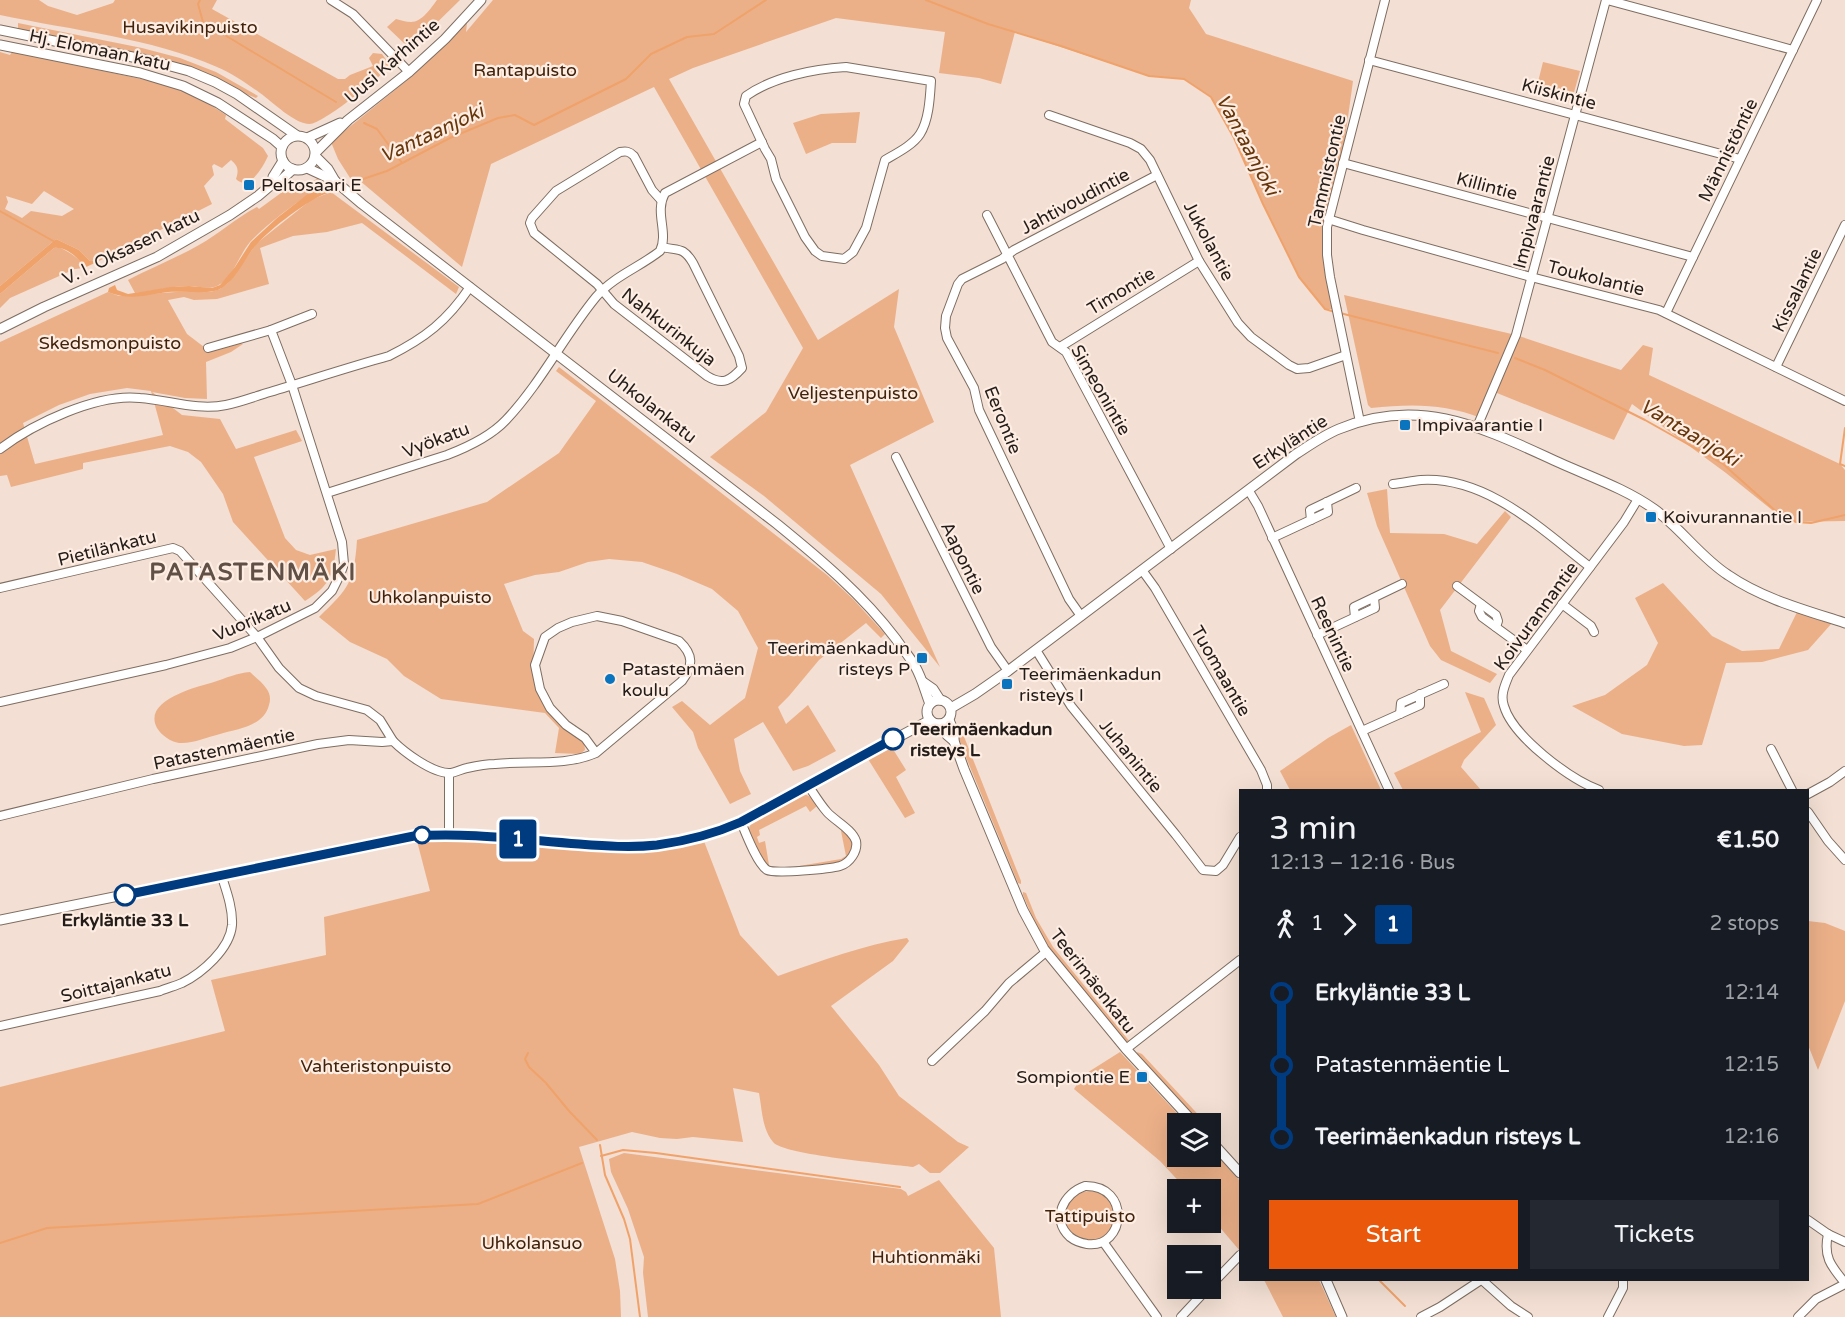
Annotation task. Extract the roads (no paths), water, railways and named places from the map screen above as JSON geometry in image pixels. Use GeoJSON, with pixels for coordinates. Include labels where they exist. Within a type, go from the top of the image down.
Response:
{"type":"FeatureCollection","features":[{"type":"Feature","properties":{"kind":"street"},"geometry":{"type":"LineString","coordinates":[[331,0],[343,3],[409,72]]}},
{"type":"Feature","properties":{"kind":"street","name":"Uusi Karhintie"},"geometry":{"type":"LineString","coordinates":[[316,154],[348,120],[409,72],[445,39],[481,0]]}},
{"type":"Feature","properties":{"kind":"street","name":"Tammistontie"},"geometry":{"type":"LineString","coordinates":[[1360,422],[1327,255],[1328,219],[1385,0]]}},
{"type":"Feature","properties":{"kind":"street"},"geometry":{"type":"LineString","coordinates":[[1606,0],[1793,50]]}},
{"type":"Feature","properties":{"kind":"street","name":"Impivaarantie"},"geometry":{"type":"LineString","coordinates":[[1477,427],[1516,335],[1606,0]]}},
{"type":"Feature","properties":{"kind":"street","name":"Männistöntie"},"geometry":{"type":"LineString","coordinates":[[1666,313],[1817,0]]}},
{"type":"Feature","properties":{"kind":"street","name":"Hj. Elomaan katu"},"geometry":{"type":"LineString","coordinates":[[0,30],[152,61],[189,71],[237,94],[296,135]]}},
{"type":"Feature","properties":{"kind":"street","name":"Hj. Elomaan katu"},"geometry":{"type":"LineString","coordinates":[[0,45],[140,73],[177,84],[218,103],[282,147]]}},
{"type":"Feature","properties":{"kind":"street","name":"Kiiskintie"},"geometry":{"type":"LineString","coordinates":[[1370,60],[1740,159]]}},
{"type":"Feature","properties":{"kind":"street"},"geometry":{"type":"LineString","coordinates":[[846,67],[931,81],[921,133],[914,141],[885,160],[866,228],[854,252],[844,259],[822,256],[815,251],[805,237],[776,179],[771,159],[762,142],[744,104],[746,96],[769,84],[821,70],[846,67]]}},
{"type":"Feature","properties":{"kind":"street","name":"Jukolantie"},"geometry":{"type":"LineString","coordinates":[[1049,115],[1130,143],[1141,149],[1150,160],[1199,261],[1238,323],[1251,337],[1297,369],[1309,368],[1346,355]]}},
{"type":"Feature","properties":{"kind":"street","name":"Uusi Karhintie"},"geometry":{"type":"LineString","coordinates":[[307,138],[348,120]]}},
{"type":"Feature","properties":{"kind":"street"},"geometry":{"type":"LineString","coordinates":[[296,135],[307,138],[315,146],[314,161],[307,168],[293,169],[283,161],[282,147],[287,140],[296,135]]}},
{"type":"Feature","properties":{"kind":"street"},"geometry":{"type":"LineString","coordinates":[[662,247],[660,207],[665,193],[762,142]]}},
{"type":"Feature","properties":{"kind":"street"},"geometry":{"type":"LineString","coordinates":[[602,291],[597,284],[534,233],[530,223],[532,218],[556,191],[620,152],[626,151],[634,156],[652,190],[661,200]]}},
{"type":"Feature","properties":{"kind":"street","name":"Uhkolankatu"},"geometry":{"type":"LineString","coordinates":[[316,154],[335,181]]}},
{"type":"Feature","properties":{"kind":"street","name":"V. I. Oksasen katu"},"geometry":{"type":"LineString","coordinates":[[0,329],[157,257],[230,215],[270,185],[283,161]]}},
{"type":"Feature","properties":{"kind":"street","name":"Killintie"},"geometry":{"type":"LineString","coordinates":[[1342,163],[1693,257]]}},
{"type":"Feature","properties":{"kind":"street","name":"Uhkolankatu"},"geometry":{"type":"LineString","coordinates":[[307,168],[335,181],[831,568],[880,618],[914,663],[930,704]]}},
{"type":"Feature","properties":{"kind":"street","name":"V. I. Oksasen katu"},"geometry":{"type":"LineString","coordinates":[[270,185],[278,183],[293,169]]}},
{"type":"Feature","properties":{"kind":"street","name":"Jahtivoudintie"},"geometry":{"type":"LineString","coordinates":[[1007,254],[1157,175]]}},
{"type":"Feature","properties":{"kind":"street","name":"Simeonintie"},"geometry":{"type":"LineString","coordinates":[[987,215],[1052,342],[1066,351],[1171,549]]}},
{"type":"Feature","properties":{"kind":"street","name":"Toukolantie"},"geometry":{"type":"LineString","coordinates":[[1328,219],[1531,277],[1659,310],[1845,401]]}},
{"type":"Feature","properties":{"kind":"street","name":"Kissalantie"},"geometry":{"type":"LineString","coordinates":[[1776,367],[1845,225]]}},
{"type":"Feature","properties":{"kind":"street","name":"Nahkurinkuja"},"geometry":{"type":"LineString","coordinates":[[602,291],[614,304],[707,376],[724,381],[732,378],[742,368],[738,356],[693,263],[683,250],[662,247]]}},
{"type":"Feature","properties":{"kind":"street","name":"Vyökatu"},"geometry":{"type":"LineString","coordinates":[[327,493],[456,451],[486,436],[505,420],[551,362],[555,353],[602,291],[658,253],[662,247]]}},
{"type":"Feature","properties":{"kind":"street","name":"Eerontie"},"geometry":{"type":"LineString","coordinates":[[1007,254],[1002,259],[962,279],[958,284],[945,316],[947,339],[974,388],[979,410],[1069,599],[1081,616]]}},
{"type":"Feature","properties":{"kind":"street","name":"Timontie"},"geometry":{"type":"LineString","coordinates":[[1060,347],[1199,261]]}},
{"type":"Feature","properties":{"kind":"street"},"geometry":{"type":"LineString","coordinates":[[0,449],[18,435],[93,403],[126,397],[186,406],[225,405],[389,356],[409,346],[447,318],[470,287]]}},
{"type":"Feature","properties":{"kind":"street"},"geometry":{"type":"LineString","coordinates":[[208,348],[271,330],[312,314]]}},
{"type":"Feature","properties":{"kind":"street","name":"Vuorikatu"},"geometry":{"type":"LineString","coordinates":[[0,702],[166,665],[230,648],[315,608],[332,591],[340,575],[344,557],[342,543],[292,385],[271,330]]}},
{"type":"Feature","properties":{"kind":"street","name":"Erkyläntie"},"geometry":{"type":"LineString","coordinates":[[951,708],[1008,671],[1296,454],[1338,429],[1392,416],[1427,415],[1477,427],[1638,500],[1669,521],[1711,562],[1728,575],[1779,602],[1845,623]]}},
{"type":"Feature","properties":{"kind":"street","name":"Aapontie"},"geometry":{"type":"LineString","coordinates":[[896,457],[980,625],[1008,671]]}},
{"type":"Feature","properties":{"kind":"street"},"geometry":{"type":"LineString","coordinates":[[1393,484],[1422,480],[1440,481],[1462,485],[1484,493],[1521,514],[1590,567]]}},
{"type":"Feature","properties":{"kind":"street"},"geometry":{"type":"LineString","coordinates":[[1272,538],[1311,520],[1310,510],[1356,488]]}},
{"type":"Feature","properties":{"kind":"street","name":"Reenintie"},"geometry":{"type":"LineString","coordinates":[[1249,491],[1389,789]]}},
{"type":"Feature","properties":{"kind":"street","name":"Koivurannantie"},"geometry":{"type":"LineString","coordinates":[[1597,789],[1575,778],[1521,734],[1508,717],[1502,696],[1509,675],[1638,500]]}},
{"type":"Feature","properties":{"kind":"street","name":"Pietilänkatu"},"geometry":{"type":"LineString","coordinates":[[0,588],[173,548],[180,551],[257,637],[279,668],[299,688],[316,696],[367,710],[380,720],[393,741]]}},
{"type":"Feature","properties":{"kind":"street","name":"Tuomaantie"},"geometry":{"type":"LineString","coordinates":[[1142,570],[1155,588],[1261,770],[1267,789]]}},
{"type":"Feature","properties":{"kind":"street"},"geometry":{"type":"LineString","coordinates":[[1317,634],[1355,617],[1354,607],[1402,584]]}},
{"type":"Feature","properties":{"kind":"street"},"geometry":{"type":"LineString","coordinates":[[1457,586],[1481,604],[1479,611],[1482,617],[1527,650]]}},
{"type":"Feature","properties":{"kind":"street"},"geometry":{"type":"LineString","coordinates":[[1562,604],[1591,626],[1594,632]]}},
{"type":"Feature","properties":{"kind":"street"},"geometry":{"type":"LineString","coordinates":[[393,741],[401,749],[432,768],[449,773],[468,767],[496,763],[572,761],[596,753],[682,681],[690,671],[690,657],[686,648],[679,641],[622,621],[597,616],[572,622],[545,637],[535,665],[540,690],[550,708],[566,725],[585,738],[596,753]]}},
{"type":"Feature","properties":{"kind":"street","name":"Juhanintie"},"geometry":{"type":"LineString","coordinates":[[1036,650],[1071,706],[1203,870],[1216,871],[1223,865],[1239,839]]}},
{"type":"Feature","properties":{"kind":"street","name":"Uhkolankatu"},"geometry":{"type":"LineString","coordinates":[[923,682],[933,689],[940,700]]}},
{"type":"Feature","properties":{"kind":"street"},"geometry":{"type":"LineString","coordinates":[[1362,731],[1400,714],[1401,703],[1444,684]]}},
{"type":"Feature","properties":{"kind":"street"},"geometry":{"type":"LineString","coordinates":[[0,920],[397,838],[449,834],[608,846],[656,845],[702,836],[741,822],[934,722],[949,720],[951,708],[947,703],[940,700],[930,704],[927,711],[934,722]]}},
{"type":"Feature","properties":{"kind":"street","name":"Teerimäenkatu"},"geometry":{"type":"LineString","coordinates":[[949,720],[964,769],[1034,932],[1046,952],[1125,1049],[1185,1113]]}},
{"type":"Feature","properties":{"kind":"street","name":"Teerimäenkatu"},"geometry":{"type":"LineString","coordinates":[[934,722],[954,741]]}},
{"type":"Feature","properties":{"kind":"street","name":"Patastenmäentie"},"geometry":{"type":"LineString","coordinates":[[0,816],[145,781],[318,744],[349,740],[393,741]]}},
{"type":"Feature","properties":{"kind":"street"},"geometry":{"type":"LineString","coordinates":[[1771,749],[1791,789]]}},
{"type":"Feature","properties":{"kind":"street"},"geometry":{"type":"LineString","coordinates":[[1809,793],[1845,771]]}},
{"type":"Feature","properties":{"kind":"street"},"geometry":{"type":"LineString","coordinates":[[449,773],[449,834]]}},
{"type":"Feature","properties":{"kind":"street"},"geometry":{"type":"LineString","coordinates":[[741,822],[761,864],[771,871],[840,866],[853,857],[856,840],[826,811],[808,786]]}},
{"type":"Feature","properties":{"kind":"street"},"geometry":{"type":"LineString","coordinates":[[1809,813],[1828,841],[1845,860]]}},
{"type":"Feature","properties":{"kind":"street","name":"Soittajankatu"},"geometry":{"type":"LineString","coordinates":[[0,1026],[160,991],[182,983],[199,973],[225,945],[230,936],[231,915],[221,874]]}},
{"type":"Feature","properties":{"kind":"street"},"geometry":{"type":"LineString","coordinates":[[932,1061],[985,1011],[1009,983],[1046,952]]}},
{"type":"Feature","properties":{"kind":"street"},"geometry":{"type":"LineString","coordinates":[[1125,1049],[1239,961]]}},
{"type":"Feature","properties":{"kind":"street"},"geometry":{"type":"LineString","coordinates":[[1221,1152],[1239,1172]]}},
{"type":"Feature","properties":{"kind":"street"},"geometry":{"type":"LineString","coordinates":[[1094,1186],[1103,1189],[1111,1195],[1116,1204],[1119,1212],[1118,1220],[1104,1243],[1091,1245],[1082,1243],[1071,1238],[1065,1231],[1060,1219],[1060,1208],[1066,1198],[1076,1189],[1094,1186]]}},
{"type":"Feature","properties":{"kind":"street"},"geometry":{"type":"LineString","coordinates":[[1809,1221],[1845,1242]]}},
{"type":"Feature","properties":{"kind":"street"},"geometry":{"type":"LineString","coordinates":[[1798,1317],[1816,1299],[1845,1284],[1826,1256],[1828,1234]]}},
{"type":"Feature","properties":{"kind":"street"},"geometry":{"type":"LineString","coordinates":[[1104,1243],[1157,1317]]}},
{"type":"Feature","properties":{"kind":"street"},"geometry":{"type":"LineString","coordinates":[[1221,1275],[1239,1256]]}},
{"type":"Feature","properties":{"kind":"street"},"geometry":{"type":"LineString","coordinates":[[1326,1281],[1342,1317]]}},
{"type":"Feature","properties":{"kind":"street"},"geometry":{"type":"LineString","coordinates":[[1421,1317],[1479,1281]]}},
{"type":"Feature","properties":{"kind":"street"},"geometry":{"type":"LineString","coordinates":[[1482,1281],[1511,1306],[1528,1317]]}},
{"type":"Feature","properties":{"kind":"street"},"geometry":{"type":"LineString","coordinates":[[1608,1317],[1623,1288],[1623,1281]]}},
{"type":"Feature","properties":{"kind":"street"},"geometry":{"type":"LineString","coordinates":[[1181,1317],[1198,1299]]}},
{"type":"Feature","properties":{"kind":"waterway"},"geometry":{"type":"LineString","coordinates":[[200,0],[198,4],[203,22],[336,102]]}},
{"type":"Feature","properties":{"kind":"waterway","name":"Vantaanjoki"},"geometry":{"type":"LineString","coordinates":[[360,180],[387,171],[450,138],[498,118],[515,115],[534,125],[626,79],[651,54],[687,37],[714,34],[766,0]]}},
{"type":"Feature","properties":{"kind":"waterway","name":"Vantaanjoki"},"geometry":{"type":"LineString","coordinates":[[926,0],[988,24],[1149,76],[1184,79],[1211,97],[1234,138],[1299,277],[1325,309],[1335,312]]}},
{"type":"Feature","properties":{"kind":"waterway"},"geometry":{"type":"LineString","coordinates":[[364,123],[377,129],[402,163]]}},
{"type":"Feature","properties":{"kind":"waterway"},"geometry":{"type":"LineString","coordinates":[[0,211],[55,242]]}},
{"type":"Feature","properties":{"kind":"waterway","name":"Vantaanjoki"},"geometry":{"type":"LineString","coordinates":[[1340,313],[1498,353]]}},
{"type":"Feature","properties":{"kind":"waterway","name":"Vantaanjoki"},"geometry":{"type":"LineString","coordinates":[[1515,358],[1545,370],[1645,420],[1723,464],[1779,514],[1796,522],[1811,523],[1845,515]]}},
{"type":"Feature","properties":{"kind":"waterway"},"geometry":{"type":"LineString","coordinates":[[1845,428],[1840,464],[1845,466]]}},
{"type":"Feature","properties":{"kind":"waterway"},"geometry":{"type":"LineString","coordinates":[[528,1053],[525,1059],[529,1067],[597,1140]]}},
{"type":"Feature","properties":{"kind":"waterway"},"geometry":{"type":"LineString","coordinates":[[600,1145],[605,1175],[630,1239],[640,1317]]}},
{"type":"Feature","properties":{"kind":"waterway"},"geometry":{"type":"LineString","coordinates":[[601,1156],[623,1150],[656,1153],[900,1187]]}},
{"type":"Feature","properties":{"kind":"waterway"},"geometry":{"type":"LineString","coordinates":[[0,1243],[47,1228],[478,1204],[582,1163]]}},
{"type":"Feature","properties":{"kind":"waterway"},"geometry":{"type":"LineString","coordinates":[[1380,1281],[1405,1306]]}},
{"type":"Feature","properties":{"kind":"place","name":"Peltosaari E"},"geometry":{"type":"Point","coordinates":[249,185]}},
{"type":"Feature","properties":{"kind":"place","name":"Impivaarantie I"},"geometry":{"type":"Point","coordinates":[1405,425]}},
{"type":"Feature","properties":{"kind":"place","name":"Koivurannantie I"},"geometry":{"type":"Point","coordinates":[1651,517]}},
{"type":"Feature","properties":{"kind":"place","name":"Teerimäenkadun risteys P"},"geometry":{"type":"Point","coordinates":[922,658]}},
{"type":"Feature","properties":{"kind":"place","name":"Patastenmäen koulu"},"geometry":{"type":"Point","coordinates":[610,679]}},
{"type":"Feature","properties":{"kind":"place","name":"Teerimäenkadun risteys I"},"geometry":{"type":"Point","coordinates":[1007,684]}},
{"type":"Feature","properties":{"kind":"place","name":"Teerimäenkadun risteys L"},"geometry":{"type":"Point","coordinates":[893,739]}},
{"type":"Feature","properties":{"kind":"place","name":"Erkyläntie 33 L"},"geometry":{"type":"Point","coordinates":[125,895]}},
{"type":"Feature","properties":{"kind":"place","name":"Sompiontie E"},"geometry":{"type":"Point","coordinates":[1142,1077]}},
{"type":"Feature","properties":{"kind":"district","name":"PATASTENMÄKI"},"geometry":{"type":"Point","coordinates":[253,572]}},
{"type":"Feature","properties":{"kind":"park label","name":"Husavikinpuisto"},"geometry":{"type":"Point","coordinates":[190,27]}},
{"type":"Feature","properties":{"kind":"park label","name":"Rantapuisto"},"geometry":{"type":"Point","coordinates":[525,70]}},
{"type":"Feature","properties":{"kind":"park label","name":"Skedsmonpuisto"},"geometry":{"type":"Point","coordinates":[110,343]}},
{"type":"Feature","properties":{"kind":"park label","name":"Veljestenpuisto"},"geometry":{"type":"Point","coordinates":[853,393]}},
{"type":"Feature","properties":{"kind":"park label","name":"Uhkolanpuisto"},"geometry":{"type":"Point","coordinates":[430,597]}},
{"type":"Feature","properties":{"kind":"park label","name":"Vahteristonpuisto"},"geometry":{"type":"Point","coordinates":[376,1066]}},
{"type":"Feature","properties":{"kind":"park label","name":"Tattipuisto"},"geometry":{"type":"Point","coordinates":[1090,1216]}},
{"type":"Feature","properties":{"kind":"park label","name":"Uhkolansuo"},"geometry":{"type":"Point","coordinates":[532,1243]}},
{"type":"Feature","properties":{"kind":"park label","name":"Huhtionmäki"},"geometry":{"type":"Point","coordinates":[926,1257]}}]}
